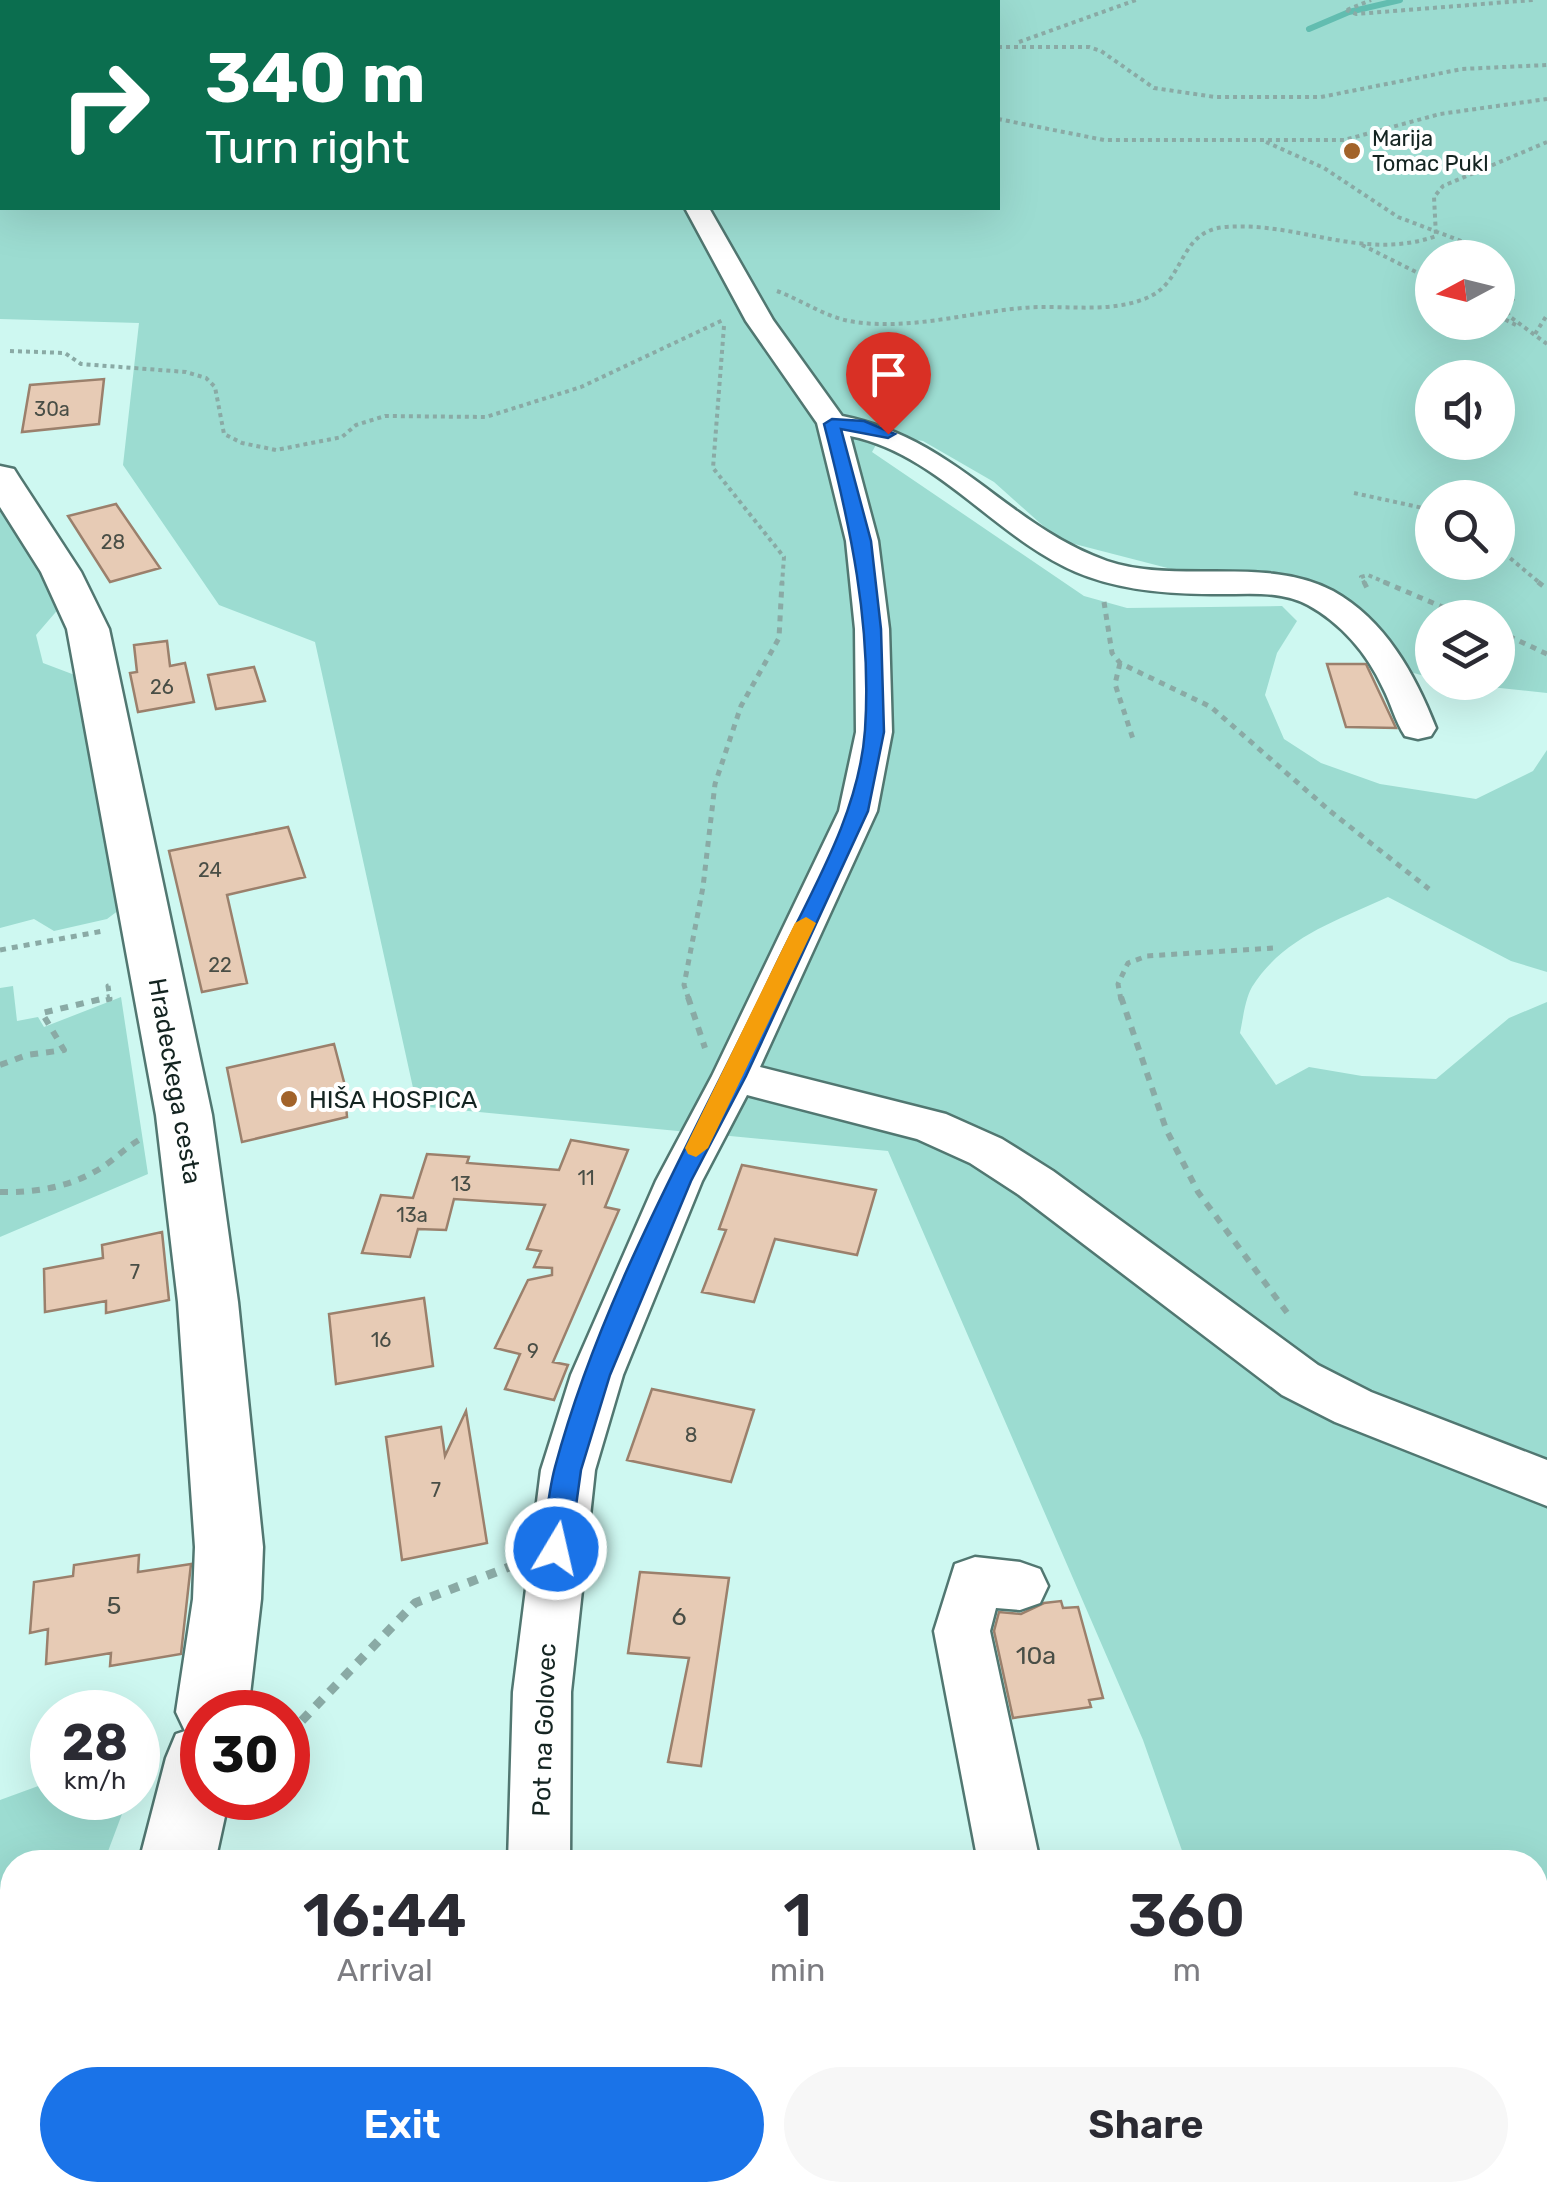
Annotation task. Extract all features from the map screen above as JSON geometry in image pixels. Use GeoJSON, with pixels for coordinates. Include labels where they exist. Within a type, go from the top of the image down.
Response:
{"type":"FeatureCollection","features":[{"type":"Feature","properties":{"kind":"street","name":"Pot na Golovec"},"geometry":{"type":"LineString","coordinates":[[539,1850],[542,1692],[568,1470],[597,1375],[679,1181],[729,1086],[858,811],[874,732],[872,629],[862,541],[832,424],[819,399],[760,321],[698,210]]}},
{"type":"Feature","properties":{"kind":"street"},"geometry":{"type":"LineString","coordinates":[[832,424],[864,426],[888,434],[970,486],[1049,545],[1087,564],[1141,579],[1279,585],[1316,595],[1361,630],[1389,661],[1418,728]]}},
{"type":"Feature","properties":{"kind":"street","name":"Hradeckega cesta"},"geometry":{"type":"LineString","coordinates":[[0,476],[60,572],[88,630],[184,1115],[222,1436],[228,1547],[227,1599],[215,1690]]}},
{"type":"Feature","properties":{"kind":"street"},"geometry":{"type":"LineString","coordinates":[[729,1086],[930,1126],[986,1151],[1036,1183],[1300,1380],[1353,1407],[1435,1436],[1547,1484]]}},
{"type":"Feature","properties":{"kind":"street"},"geometry":{"type":"LineString","coordinates":[[1007,1850],[962,1631],[975,1581],[1020,1586]]}},
{"type":"Feature","properties":{"kind":"street"},"geometry":{"type":"LineString","coordinates":[[180,1850],[187,1820]]}},
{"type":"Feature","properties":{"kind":"path"},"geometry":{"type":"LineString","coordinates":[[1013,44],[1136,0]]}},
{"type":"Feature","properties":{"kind":"path"},"geometry":{"type":"LineString","coordinates":[[1371,0],[1346,10],[1356,14],[1532,0]]}},
{"type":"Feature","properties":{"kind":"path"},"geometry":{"type":"LineString","coordinates":[[1000,46],[1089,48],[1102,52],[1154,88],[1216,97],[1321,96],[1462,70],[1547,65]]}},
{"type":"Feature","properties":{"kind":"path"},"geometry":{"type":"LineString","coordinates":[[1000,119],[1035,123],[1071,136],[1104,140],[1344,140],[1440,114],[1547,99]]}},
{"type":"Feature","properties":{"kind":"path"},"geometry":{"type":"LineString","coordinates":[[1266,142],[1324,168],[1398,217],[1461,240]]}},
{"type":"Feature","properties":{"kind":"path"},"geometry":{"type":"LineString","coordinates":[[730,261],[763,286],[799,298],[826,314],[859,322],[1088,306],[1152,296],[1170,280],[1187,243],[1210,229],[1248,228],[1360,244],[1427,242],[1438,230],[1434,197],[1442,186],[1547,142]]}},
{"type":"Feature","properties":{"kind":"path"},"geometry":{"type":"LineString","coordinates":[[1360,244],[1415,272]]}},
{"type":"Feature","properties":{"kind":"path"},"geometry":{"type":"LineString","coordinates":[[1535,334],[1547,315]]}},
{"type":"Feature","properties":{"kind":"path"},"geometry":{"type":"LineString","coordinates":[[10,352],[65,354],[81,364],[186,372],[206,378],[215,387],[224,434],[242,443],[276,450],[342,437],[356,425],[384,416],[469,418],[508,411],[581,387],[724,320],[713,468],[784,556],[779,638],[741,706],[715,784],[703,887],[684,985],[729,1086]]}},
{"type":"Feature","properties":{"kind":"path"},"geometry":{"type":"LineString","coordinates":[[1515,320],[1547,344]]}},
{"type":"Feature","properties":{"kind":"path"},"geometry":{"type":"LineString","coordinates":[[1515,324],[1535,334]]}},
{"type":"Feature","properties":{"kind":"path"},"geometry":{"type":"LineString","coordinates":[[1354,492],[1415,506]]}},
{"type":"Feature","properties":{"kind":"path"},"geometry":{"type":"LineString","coordinates":[[1515,562],[1547,588]]}},
{"type":"Feature","properties":{"kind":"path"},"geometry":{"type":"LineString","coordinates":[[1087,564],[1106,610],[1112,653],[1120,663],[1211,707],[1359,836],[1429,889]]}},
{"type":"Feature","properties":{"kind":"path"},"geometry":{"type":"LineString","coordinates":[[1370,592],[1361,577],[1368,574],[1427,600]]}},
{"type":"Feature","properties":{"kind":"path"},"geometry":{"type":"LineString","coordinates":[[1515,639],[1547,654]]}},
{"type":"Feature","properties":{"kind":"path"},"geometry":{"type":"LineString","coordinates":[[1120,663],[1115,684],[1134,742]]}},
{"type":"Feature","properties":{"kind":"path"},"geometry":{"type":"LineString","coordinates":[[0,950],[148,922]]}},
{"type":"Feature","properties":{"kind":"path"},"geometry":{"type":"LineString","coordinates":[[1274,948],[1148,956],[1128,963],[1118,984],[1124,1013],[1166,1129],[1198,1192],[1236,1248],[1304,1330]]}},
{"type":"Feature","properties":{"kind":"path"},"geometry":{"type":"LineString","coordinates":[[0,1064],[27,1055],[64,1050],[42,1013],[110,999],[109,989]]}},
{"type":"Feature","properties":{"kind":"path"},"geometry":{"type":"LineString","coordinates":[[0,1192],[29,1192],[70,1182],[110,1162],[134,1141],[144,1139]]}},
{"type":"Feature","properties":{"kind":"path"},"geometry":{"type":"LineString","coordinates":[[310,1712],[414,1603],[556,1549]]}},
{"type":"Feature","properties":{"kind":"green space"},"geometry":{"type":"Polygon","coordinates":[[[1000,0],[1547,0],[1547,693],[1515,690],[1515,600],[1415,600],[1415,673],[1317,610],[1300,583],[1210,579],[1059,540],[994,482],[923,441],[882,434],[872,452],[1084,596],[1127,608],[1282,606],[1297,621],[1277,653],[1265,695],[1284,739],[1321,763],[1380,784],[1476,799],[1533,771],[1547,750],[1547,972],[1511,961],[1388,897],[1312,932],[1279,956],[1252,987],[1240,1033],[1276,1085],[1309,1067],[1362,1076],[1436,1079],[1509,1018],[1547,1002],[1547,1850],[1182,1850],[1143,1740],[888,1151],[417,1106],[315,642],[219,605],[123,465],[139,323],[0,319],[0,210],[1000,210],[1000,0]]]}},
{"type":"Feature","properties":{"kind":"green space"},"geometry":{"type":"Polygon","coordinates":[[[0,506],[61,606],[36,635],[43,663],[80,677],[127,904],[107,919],[54,931],[34,919],[0,928],[0,506]]]}},
{"type":"Feature","properties":{"kind":"green space"},"geometry":{"type":"Polygon","coordinates":[[[13,986],[17,1021],[38,1017],[44,1027],[121,997],[148,1174],[0,1237],[0,988],[13,986]]]}},
{"type":"Feature","properties":{"kind":"green space"},"geometry":{"type":"Polygon","coordinates":[[[30,1789],[30,1820],[120,1820],[108,1850],[0,1850],[0,1800],[30,1789]]]}},
{"type":"Feature","properties":{"kind":"building"},"geometry":{"type":"Polygon","coordinates":[[[104,379],[99,424],[22,432],[30,385],[104,379]]]}},
{"type":"Feature","properties":{"kind":"building"},"geometry":{"type":"Polygon","coordinates":[[[116,504],[160,568],[110,582],[68,516],[116,504]]]}},
{"type":"Feature","properties":{"kind":"building"},"geometry":{"type":"Polygon","coordinates":[[[167,641],[170,666],[185,663],[194,702],[138,712],[130,673],[137,672],[134,645],[167,641]]]}},
{"type":"Feature","properties":{"kind":"building"},"geometry":{"type":"Polygon","coordinates":[[[1327,664],[1366,664],[1396,728],[1346,727],[1327,664]]]}},
{"type":"Feature","properties":{"kind":"building"},"geometry":{"type":"Polygon","coordinates":[[[254,667],[265,701],[216,709],[208,675],[254,667]]]}},
{"type":"Feature","properties":{"kind":"building"},"geometry":{"type":"Polygon","coordinates":[[[288,827],[305,877],[227,895],[247,983],[202,992],[169,851],[288,827]]]}},
{"type":"Feature","properties":{"kind":"building","name":"HIŠA HOSPICA"},"geometry":{"type":"Polygon","coordinates":[[[334,1044],[344,1082],[347,1117],[242,1142],[227,1068],[334,1044]]]}},
{"type":"Feature","properties":{"kind":"building"},"geometry":{"type":"Polygon","coordinates":[[[571,1140],[628,1150],[605,1207],[619,1210],[553,1362],[568,1365],[554,1400],[505,1389],[520,1354],[495,1348],[528,1280],[552,1275],[552,1268],[534,1267],[541,1251],[527,1249],[545,1205],[454,1199],[446,1230],[418,1229],[410,1257],[362,1253],[381,1195],[413,1198],[427,1154],[469,1157],[467,1163],[559,1170],[571,1140]]]}},
{"type":"Feature","properties":{"kind":"building"},"geometry":{"type":"Polygon","coordinates":[[[742,1165],[876,1190],[857,1255],[775,1239],[754,1302],[702,1292],[726,1230],[719,1229],[742,1165]]]}},
{"type":"Feature","properties":{"kind":"building"},"geometry":{"type":"Polygon","coordinates":[[[162,1232],[169,1300],[106,1313],[106,1301],[45,1312],[44,1269],[103,1258],[102,1245],[162,1232]]]}},
{"type":"Feature","properties":{"kind":"building"},"geometry":{"type":"Polygon","coordinates":[[[424,1298],[433,1366],[336,1384],[329,1314],[424,1298]]]}},
{"type":"Feature","properties":{"kind":"building"},"geometry":{"type":"Polygon","coordinates":[[[652,1389],[754,1410],[731,1482],[627,1460],[652,1389]]]}},
{"type":"Feature","properties":{"kind":"building"},"geometry":{"type":"Polygon","coordinates":[[[466,1411],[487,1543],[402,1560],[386,1437],[441,1427],[445,1456],[466,1411]]]}},
{"type":"Feature","properties":{"kind":"building"},"geometry":{"type":"Polygon","coordinates":[[[139,1555],[138,1572],[191,1564],[181,1654],[110,1666],[111,1653],[46,1664],[48,1629],[30,1633],[34,1582],[73,1576],[74,1565],[139,1555]]]}},
{"type":"Feature","properties":{"kind":"building"},"geometry":{"type":"Polygon","coordinates":[[[640,1572],[729,1578],[701,1766],[668,1762],[689,1658],[628,1653],[640,1572]]]}},
{"type":"Feature","properties":{"kind":"building"},"geometry":{"type":"Polygon","coordinates":[[[1061,1601],[1063,1608],[1078,1607],[1103,1698],[1089,1700],[1091,1707],[1013,1718],[994,1631],[999,1612],[1021,1614],[1044,1603],[1061,1601]]]}},
{"type":"Feature","properties":{"kind":"waterway"},"geometry":{"type":"LineString","coordinates":[[1309,29],[1349,12],[1400,0]]}},
{"type":"Feature","properties":{"kind":"slow traffic"},"geometry":{"type":"LineString","coordinates":[[696,1148],[806,923]]}},
{"type":"Feature","properties":{"kind":"place","name":"Marija Tomac Pukl"},"geometry":{"type":"Point","coordinates":[1352,151]}},
{"type":"Feature","properties":{"kind":"place","name":"HIŠA HOSPICA"},"geometry":{"type":"Point","coordinates":[289,1099]}},
{"type":"Feature","properties":{"kind":"route"},"geometry":{"type":"LineString","coordinates":[[556,1549],[568,1470],[597,1375],[679,1181],[734,1076],[858,811],[874,732],[872,629],[862,541],[832,424],[864,426],[888,434]]}}]}
